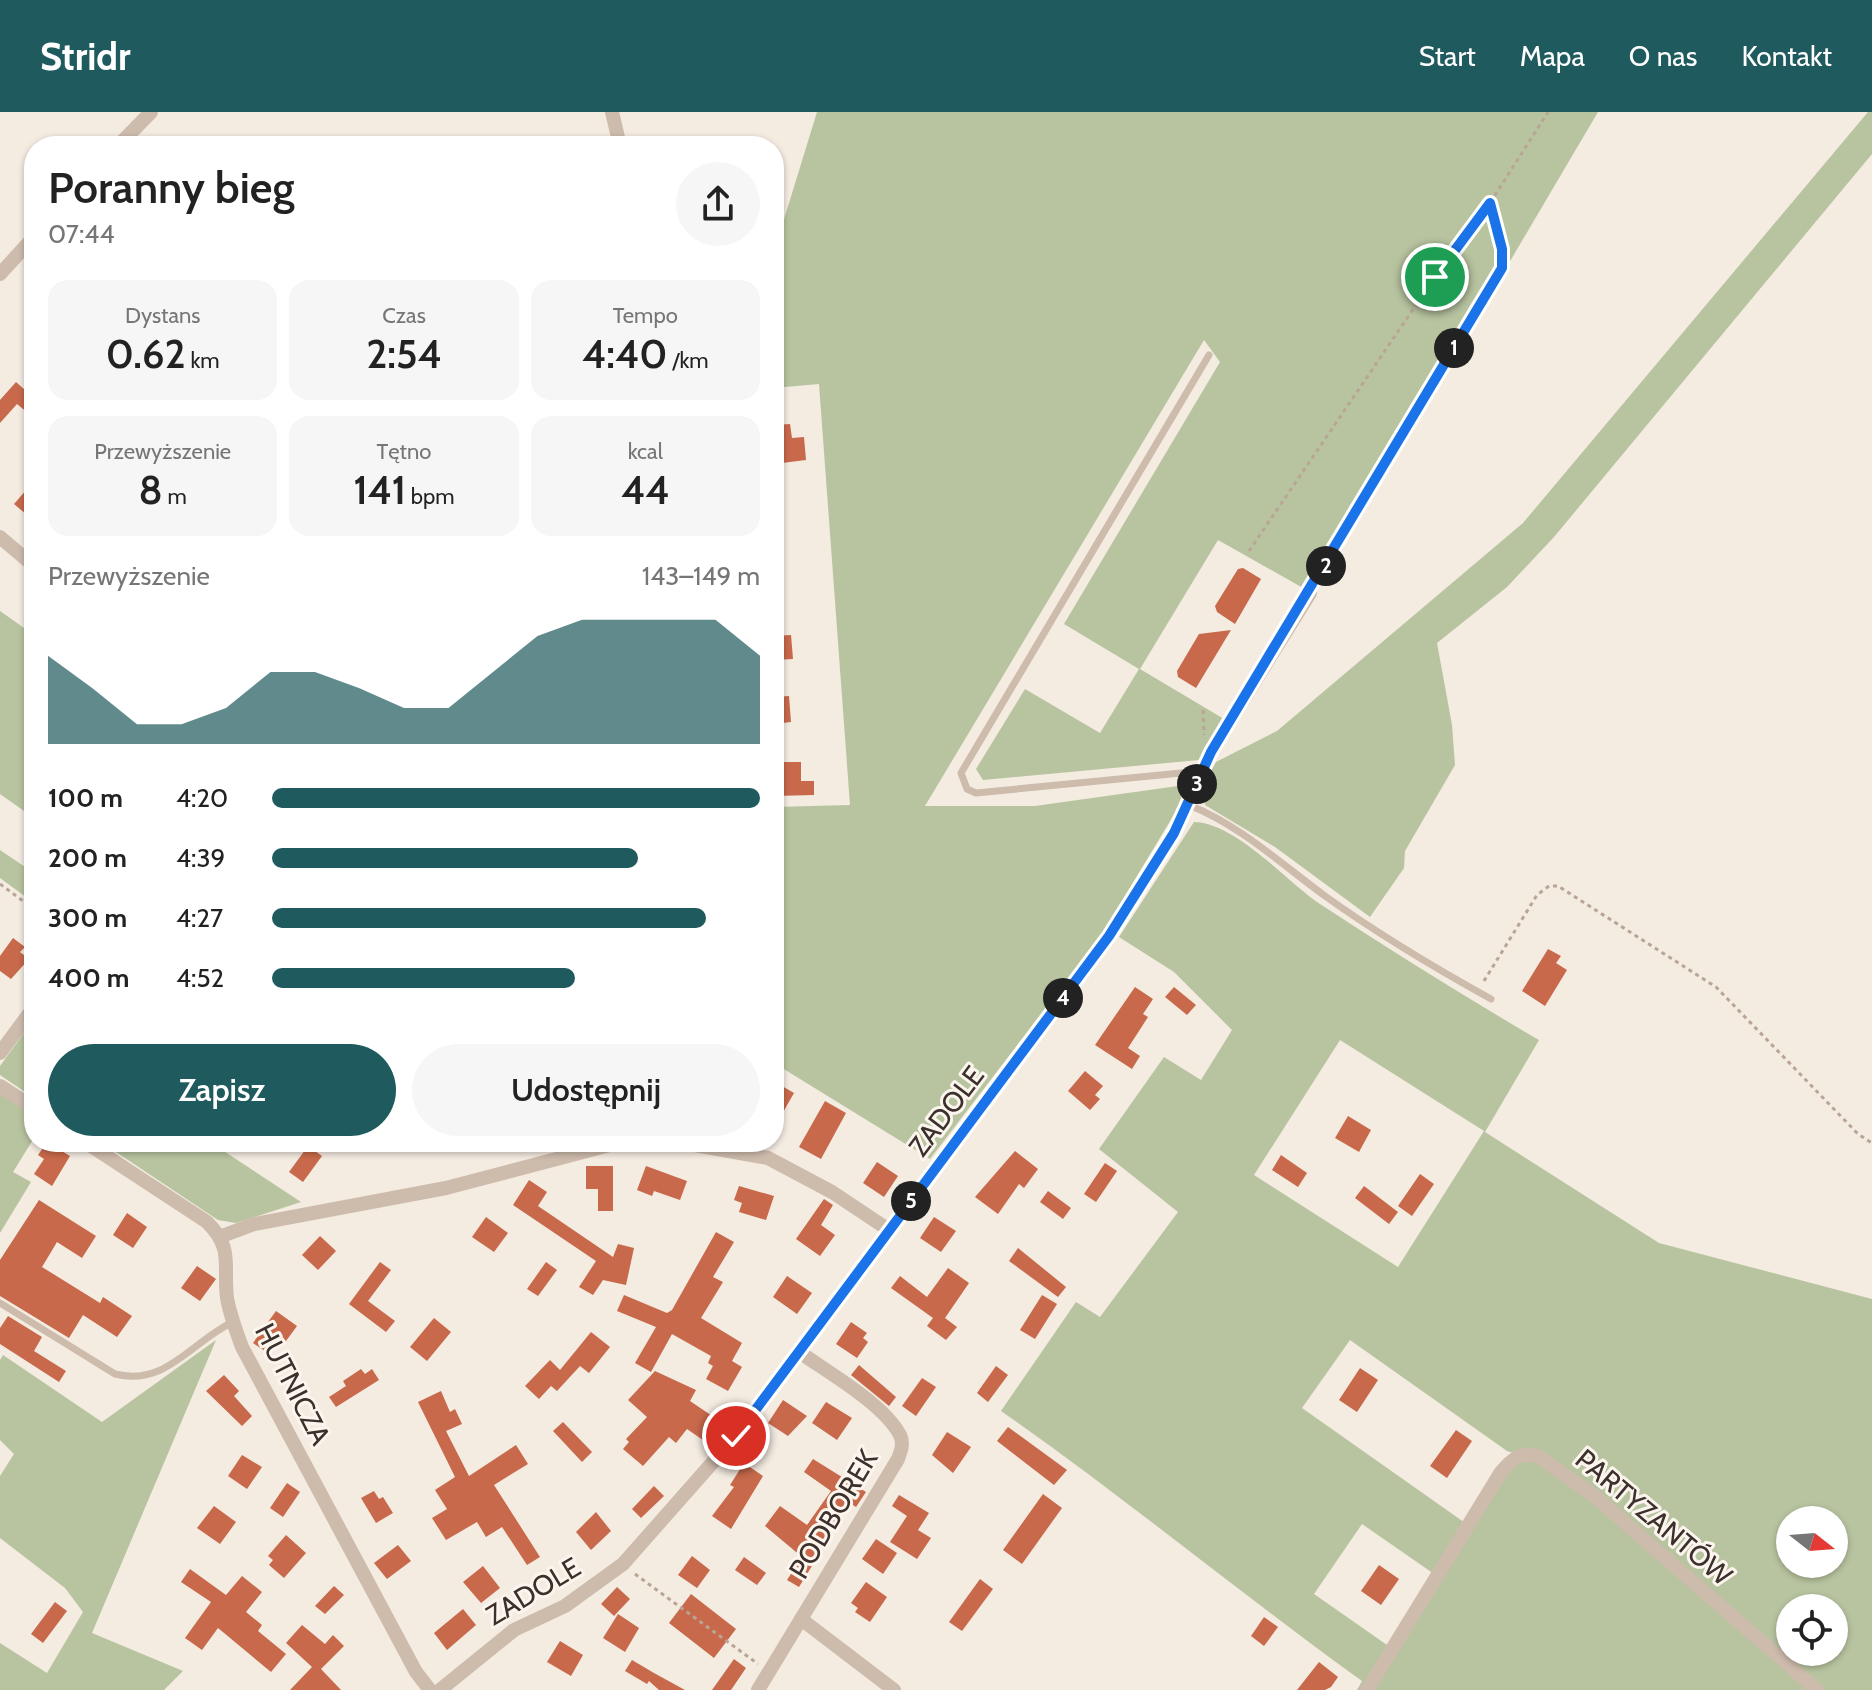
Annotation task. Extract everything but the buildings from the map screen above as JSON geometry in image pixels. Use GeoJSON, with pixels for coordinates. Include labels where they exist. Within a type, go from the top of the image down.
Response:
{"type":"FeatureCollection","features":[{"type":"Feature","properties":{"kind":"street"},"geometry":{"type":"LineString","coordinates":[[128,136],[151,112]]}},
{"type":"Feature","properties":{"kind":"street"},"geometry":{"type":"LineString","coordinates":[[612,112],[618,136]]}},
{"type":"Feature","properties":{"kind":"street"},"geometry":{"type":"LineString","coordinates":[[0,274],[24,248]]}},
{"type":"Feature","properties":{"kind":"street"},"geometry":{"type":"LineString","coordinates":[[0,537],[24,557]]}},
{"type":"Feature","properties":{"kind":"street","name":"ZADOLE"},"geometry":{"type":"LineString","coordinates":[[440,1690],[514,1630],[565,1606],[623,1564],[736,1436],[1109,936],[1189,805],[1200,776],[1310,593]]}},
{"type":"Feature","properties":{"kind":"street"},"geometry":{"type":"LineString","coordinates":[[0,1053],[24,1021]]}},
{"type":"Feature","properties":{"kind":"street"},"geometry":{"type":"LineString","coordinates":[[0,1086],[24,1102]]}},
{"type":"Feature","properties":{"kind":"street"},"geometry":{"type":"LineString","coordinates":[[100,1152],[207,1222],[222,1236],[254,1224],[471,1182],[584,1152]]}},
{"type":"Feature","properties":{"kind":"street"},"geometry":{"type":"LineString","coordinates":[[734,1152],[768,1158],[821,1185],[889,1230]]}},
{"type":"Feature","properties":{"kind":"street","name":"HUTNICZA"},"geometry":{"type":"LineString","coordinates":[[222,1236],[233,1322],[261,1386],[416,1672],[430,1690]]}},
{"type":"Feature","properties":{"kind":"street","name":"PODBOREK"},"geometry":{"type":"LineString","coordinates":[[758,1690],[898,1459],[902,1447],[901,1437],[886,1419],[798,1351]]}},
{"type":"Feature","properties":{"kind":"street","name":"PARTYZANTÓW"},"geometry":{"type":"LineString","coordinates":[[1367,1690],[1501,1472],[1510,1462],[1529,1454],[1538,1456],[1593,1495],[1817,1690]]}},
{"type":"Feature","properties":{"kind":"street"},"geometry":{"type":"LineString","coordinates":[[801,1619],[894,1690]]}},
{"type":"Feature","properties":{"kind":"lane"},"geometry":{"type":"LineString","coordinates":[[1310,593],[1502,268]]}},
{"type":"Feature","properties":{"kind":"lane"},"geometry":{"type":"LineString","coordinates":[[1200,776],[1181,773],[976,793],[967,789],[961,773],[1209,355]]}},
{"type":"Feature","properties":{"kind":"lane"},"geometry":{"type":"LineString","coordinates":[[1189,805],[1221,819],[1272,852],[1354,915],[1491,999]]}},
{"type":"Feature","properties":{"kind":"lane"},"geometry":{"type":"LineString","coordinates":[[0,1303],[115,1374],[131,1378],[167,1368],[185,1358],[206,1337],[233,1322]]}},
{"type":"Feature","properties":{"kind":"path"},"geometry":{"type":"LineString","coordinates":[[1249,551],[1426,289],[1490,203],[1548,112]]}},
{"type":"Feature","properties":{"kind":"path"},"geometry":{"type":"LineString","coordinates":[[1490,203],[1502,249],[1502,268]]}},
{"type":"Feature","properties":{"kind":"path"},"geometry":{"type":"LineString","coordinates":[[0,884],[24,902]]}},
{"type":"Feature","properties":{"kind":"path"},"geometry":{"type":"LineString","coordinates":[[1478,991],[1537,895],[1549,886],[1558,886],[1716,987],[1858,1134],[1872,1143]]}},
{"type":"Feature","properties":{"kind":"path"},"geometry":{"type":"LineString","coordinates":[[623,1564],[768,1670]]}},
{"type":"Feature","properties":{"kind":"green space"},"geometry":{"type":"Polygon","coordinates":[[[817,112],[1598,112],[1506,268],[1499,264],[1303,588],[1218,540],[1140,669],[1224,719],[1199,760],[983,780],[976,769],[1025,689],[1100,733],[1139,669],[1064,624],[1220,362],[1204,340],[925,806],[1035,806],[1185,785],[1184,798],[1102,934],[930,1159],[784,1069],[784,807],[850,805],[819,384],[784,387],[784,219],[817,112]]]}},
{"type":"Feature","properties":{"kind":"green space"},"geometry":{"type":"Polygon","coordinates":[[[1868,112],[1872,112],[1872,154],[1554,537],[1507,587],[1437,643],[1452,725],[1455,765],[1405,851],[1404,868],[1370,917],[1275,847],[1205,805],[1205,780],[1216,762],[1277,731],[1523,523],[1868,112]]]}},
{"type":"Feature","properties":{"kind":"green space"},"geometry":{"type":"Polygon","coordinates":[[[0,611],[24,628],[24,811],[0,794],[0,611]]]}},
{"type":"Feature","properties":{"kind":"green space"},"geometry":{"type":"Polygon","coordinates":[[[1194,822],[1210,825],[1243,842],[1320,904],[1539,1040],[1485,1132],[1659,1243],[1872,1299],[1872,1690],[1357,1690],[1362,1681],[1001,1411],[1076,1302],[1100,1317],[1178,1212],[1099,1149],[1164,1057],[1201,1080],[1232,1030],[1174,972],[1119,937],[1194,822]],[[1340,1040],[1254,1175],[1398,1267],[1484,1131],[1340,1040]],[[1350,1340],[1302,1408],[1468,1525],[1519,1455],[1507,1451],[1350,1340]],[[1362,1524],[1314,1594],[1387,1645],[1437,1576],[1362,1524]]]}},
{"type":"Feature","properties":{"kind":"green space"},"geometry":{"type":"Polygon","coordinates":[[[0,850],[24,866],[24,896],[0,878],[0,850]]]}},
{"type":"Feature","properties":{"kind":"green space"},"geometry":{"type":"Polygon","coordinates":[[[24,1033],[24,1091],[0,1075],[0,1066],[24,1033]]]}},
{"type":"Feature","properties":{"kind":"green space"},"geometry":{"type":"Polygon","coordinates":[[[0,1092],[24,1108],[25,1152],[13,1172],[31,1182],[0,1233],[0,1092]]]}},
{"type":"Feature","properties":{"kind":"green space"},"geometry":{"type":"Polygon","coordinates":[[[116,1152],[225,1152],[301,1202],[236,1223],[218,1220],[116,1152]]]}},
{"type":"Feature","properties":{"kind":"green space"},"geometry":{"type":"Polygon","coordinates":[[[216,1340],[92,1633],[183,1671],[164,1690],[0,1690],[0,1643],[47,1673],[83,1612],[65,1588],[0,1538],[0,1476],[14,1454],[0,1440],[0,1360],[3,1355],[102,1422],[216,1340]]]}},
{"type":"Feature","properties":{"kind":"route"},"geometry":{"type":"LineString","coordinates":[[736,1436],[1109,936],[1174,833],[1211,752],[1310,592],[1502,268],[1502,249],[1490,203],[1435,277]]}}]}
